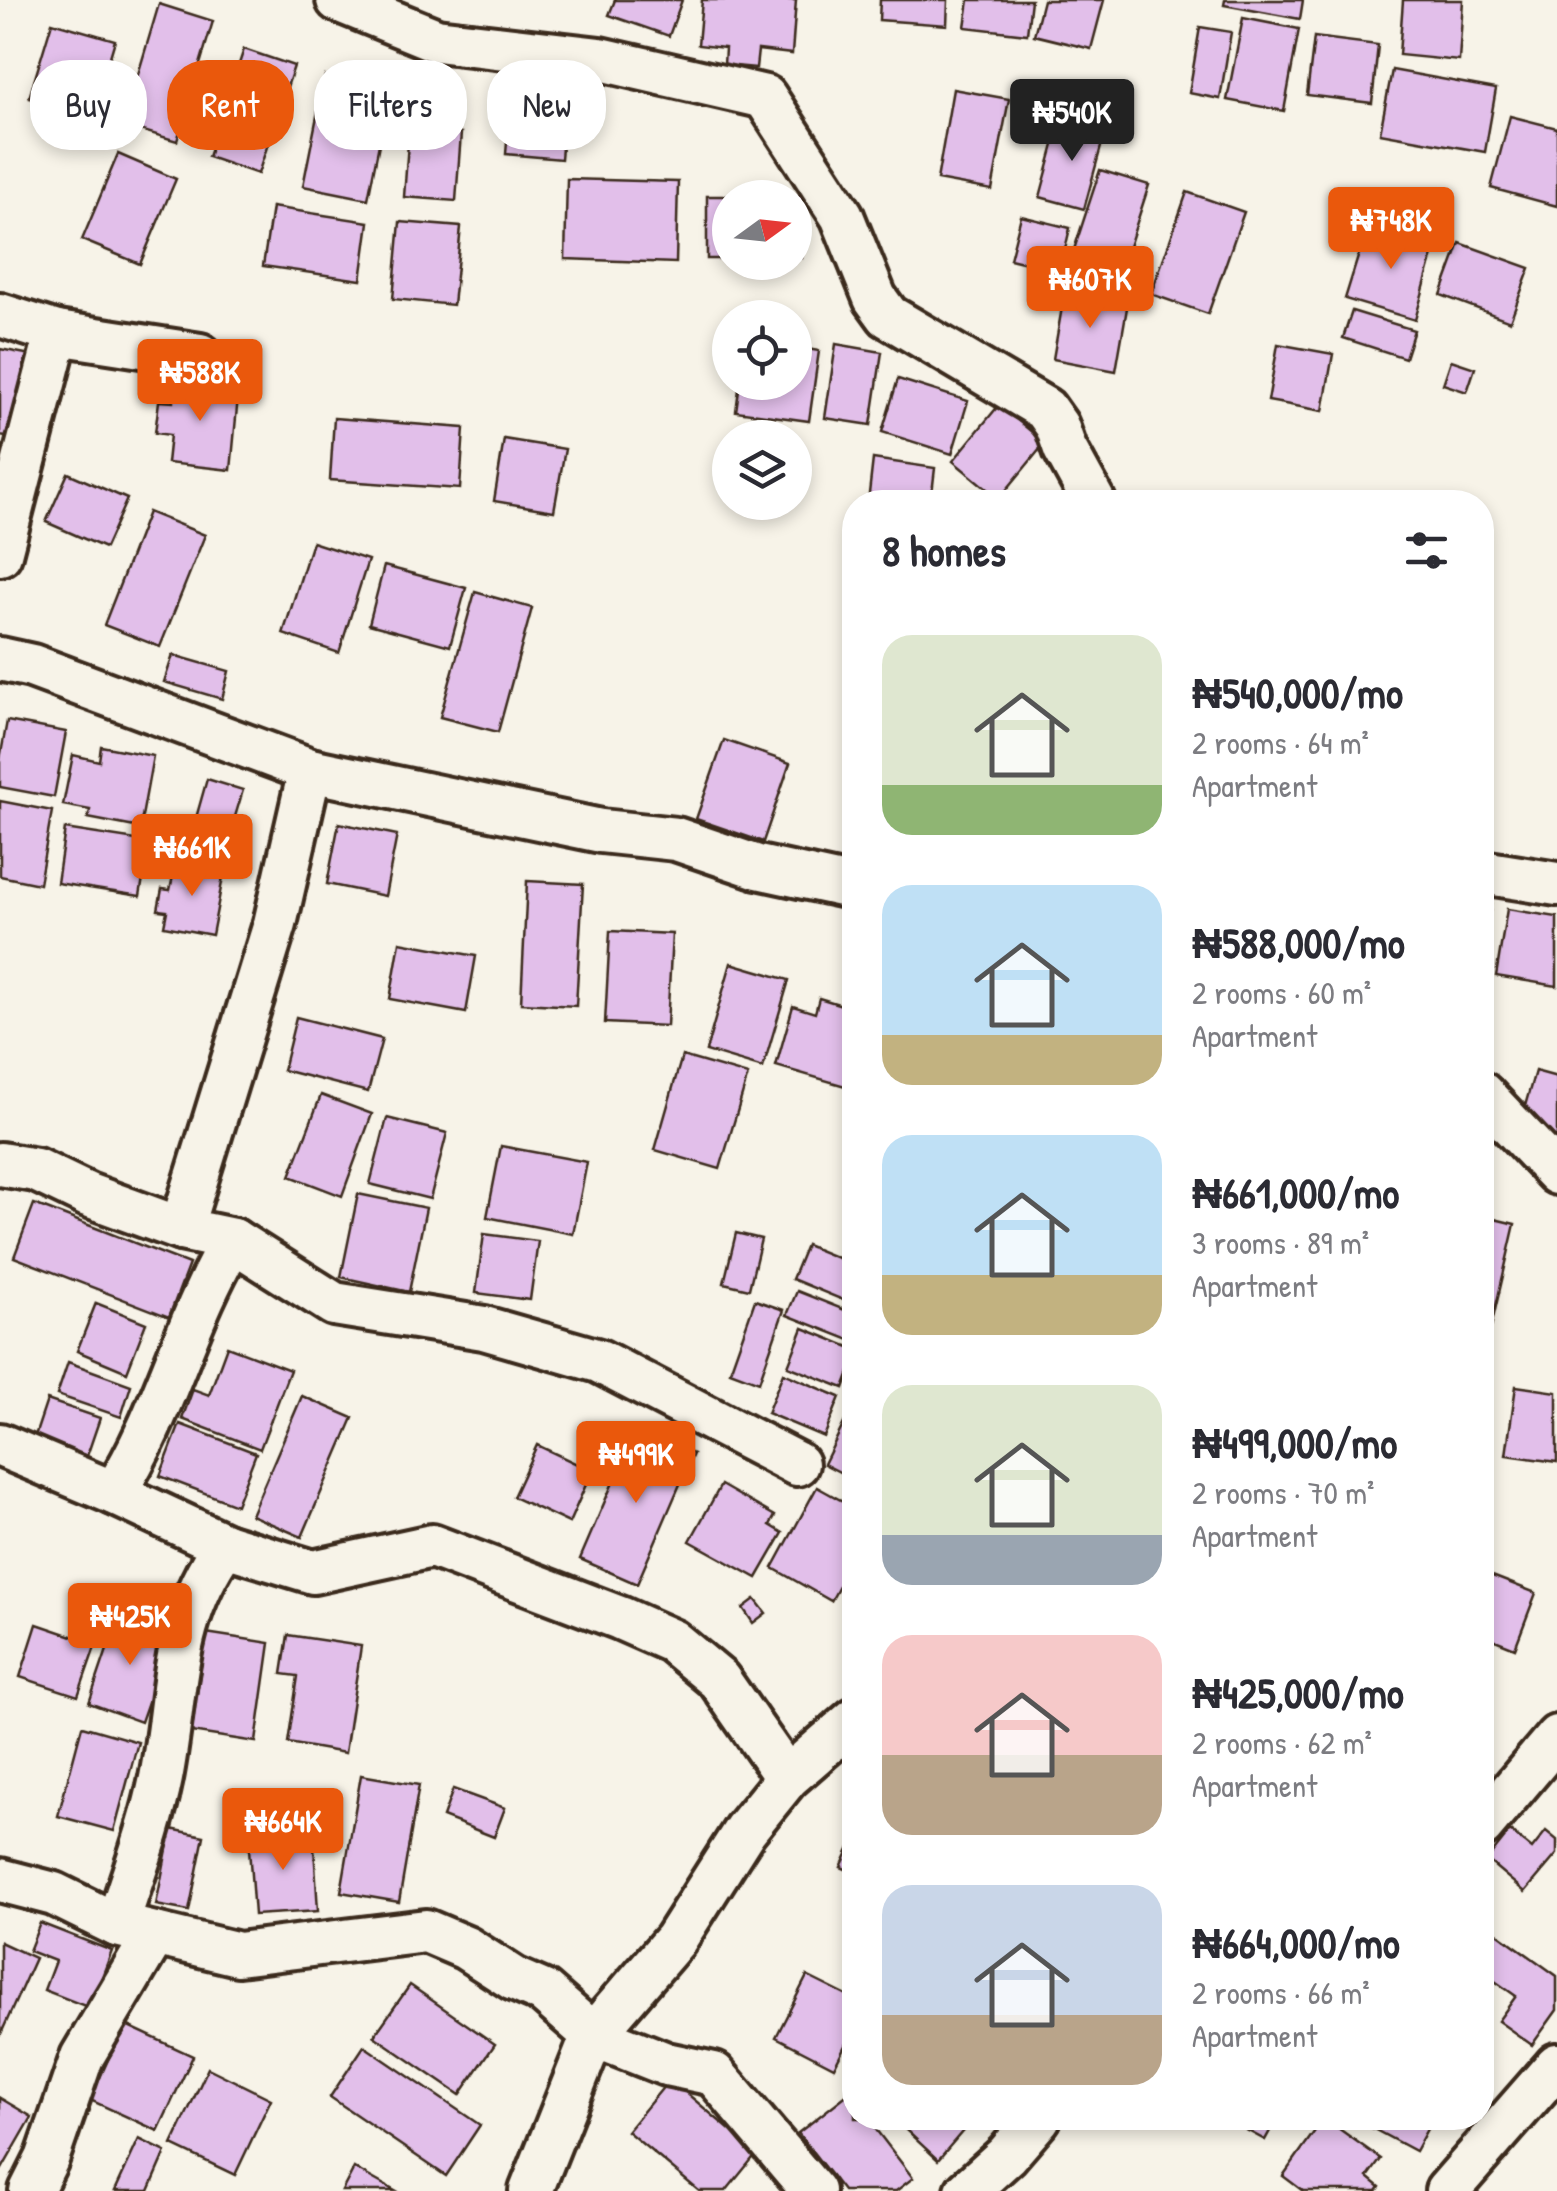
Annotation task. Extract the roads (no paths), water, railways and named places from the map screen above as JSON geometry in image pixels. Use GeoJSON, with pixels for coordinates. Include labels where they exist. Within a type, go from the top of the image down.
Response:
{"type":"FeatureCollection","features":[{"type":"Feature","properties":{"kind":"street"},"geometry":{"type":"LineString","coordinates":[[338,0],[436,40],[600,59],[765,97],[842,216],[875,298],[888,316],[1044,409],[1057,426],[1087,490]]}},
{"type":"Feature","properties":{"kind":"street"},"geometry":{"type":"LineString","coordinates":[[0,316],[57,333],[200,355]]}},
{"type":"Feature","properties":{"kind":"street"},"geometry":{"type":"LineString","coordinates":[[0,554],[57,333]]}},
{"type":"Feature","properties":{"kind":"street"},"geometry":{"type":"LineString","coordinates":[[0,660],[32,666],[310,770],[601,831],[676,839],[758,867],[842,885]]}},
{"type":"Feature","properties":{"kind":"street"},"geometry":{"type":"LineString","coordinates":[[181,1229],[275,924],[310,770]]}},
{"type":"Feature","properties":{"kind":"street"},"geometry":{"type":"LineString","coordinates":[[1494,874],[1557,884]]}},
{"type":"Feature","properties":{"kind":"street"},"geometry":{"type":"LineString","coordinates":[[1494,1107],[1557,1173]]}},
{"type":"Feature","properties":{"kind":"street"},"geometry":{"type":"LineString","coordinates":[[0,1164],[36,1170],[88,1196],[181,1229],[233,1240],[334,1304],[484,1328],[599,1360],[796,1464]]}},
{"type":"Feature","properties":{"kind":"street"},"geometry":{"type":"LineString","coordinates":[[114,1493],[139,1454],[208,1281],[233,1240]]}},
{"type":"Feature","properties":{"kind":"street"},"geometry":{"type":"LineString","coordinates":[[0,1445],[224,1545],[314,1572],[432,1546],[620,1618],[672,1641],[720,1680],[787,1778]]}},
{"type":"Feature","properties":{"kind":"street"},"geometry":{"type":"LineString","coordinates":[[31,2191],[136,1930],[187,1614],[205,1572],[224,1545]]}},
{"type":"Feature","properties":{"kind":"street"},"geometry":{"type":"LineString","coordinates":[[531,2191],[593,2035],[675,1940],[745,1830],[787,1778],[842,1730]]}},
{"type":"Feature","properties":{"kind":"street"},"geometry":{"type":"LineString","coordinates":[[1494,1812],[1557,1738]]}},
{"type":"Feature","properties":{"kind":"street"},"geometry":{"type":"LineString","coordinates":[[0,1880],[54,1894],[136,1930],[238,1954],[426,1931],[466,1948],[544,1992],[593,2035],[666,2064],[714,2074],[812,2191]]}},
{"type":"Feature","properties":{"kind":"street"},"geometry":{"type":"LineString","coordinates":[[1447,2191],[1557,2065]]}},
{"type":"Feature","properties":{"kind":"street"},"geometry":{"type":"LineString","coordinates":[[967,2191],[1029,2130]]}}]}
